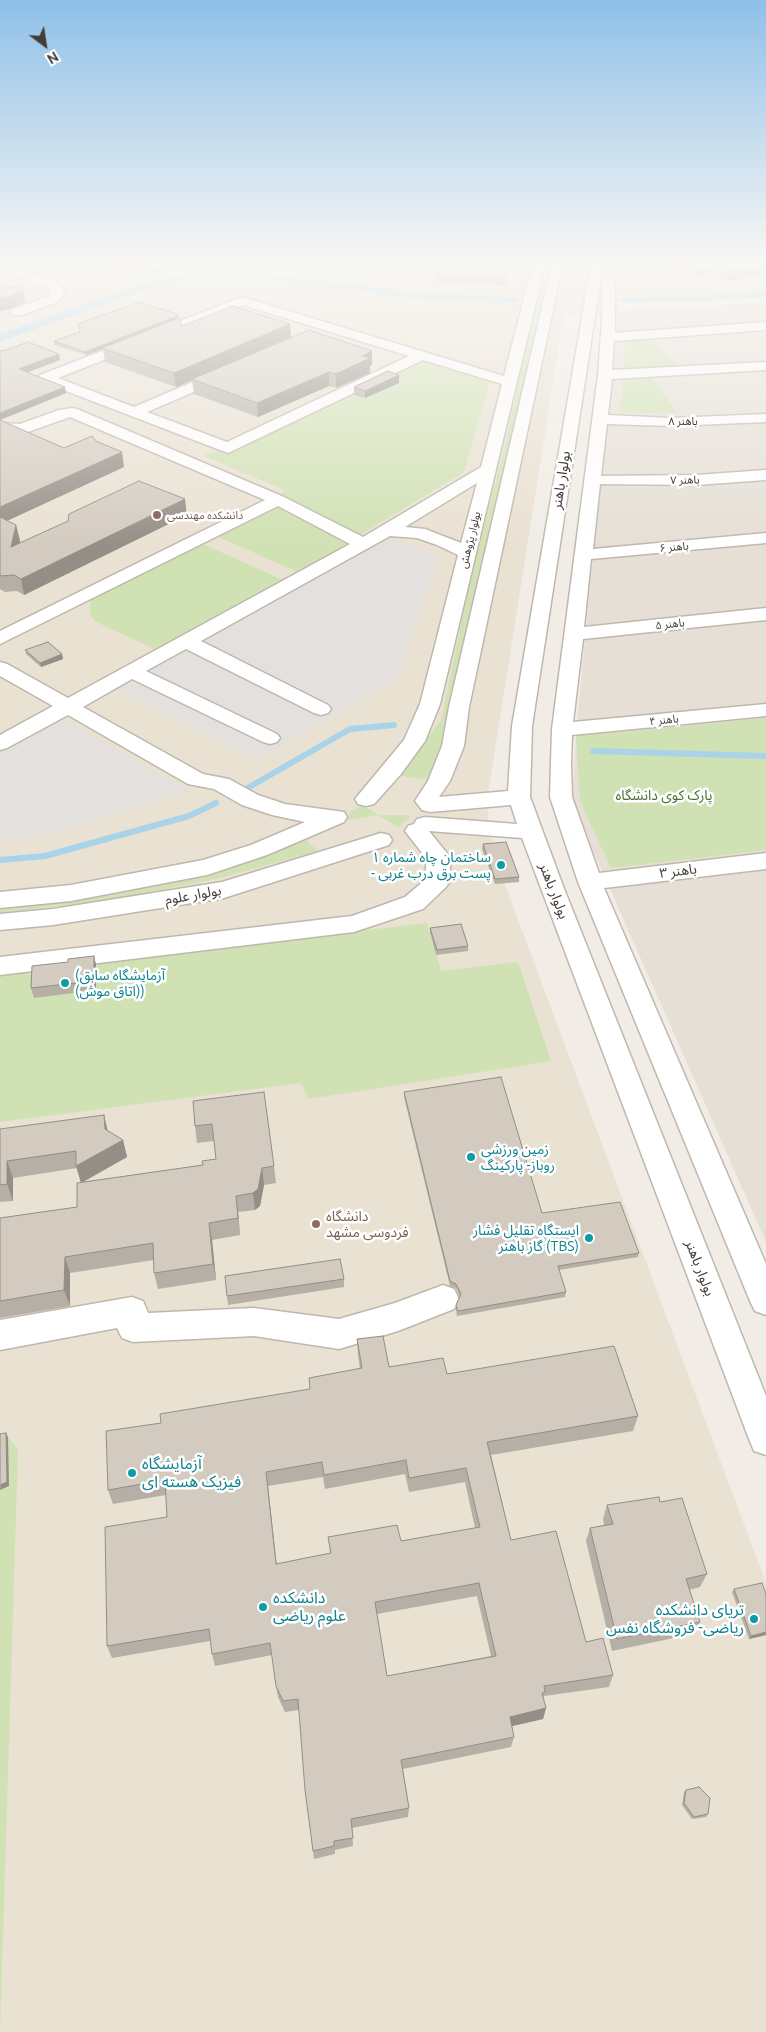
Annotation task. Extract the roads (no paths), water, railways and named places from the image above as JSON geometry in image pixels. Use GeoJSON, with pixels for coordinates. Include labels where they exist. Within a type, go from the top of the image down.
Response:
{"type":"FeatureCollection","features":[{"type":"Feature","properties":{"kind":"street"},"geometry":{"type":"LineString","coordinates":[[94,359],[45,378],[228,448],[414,359]]}},
{"type":"Feature","properties":{"kind":"street"},"geometry":{"type":"LineString","coordinates":[[430,359],[510,382]]}},
{"type":"Feature","properties":{"kind":"street","name":"بولوار پژوهش"},"geometry":{"type":"LineString","coordinates":[[366,799],[393,769],[414,740],[426,713],[516,359]]}},
{"type":"Feature","properties":{"kind":"street","name":"بولوار پژوهش"},"geometry":{"type":"LineString","coordinates":[[417,809],[439,781],[453,746],[459,707],[536,359]]}},
{"type":"Feature","properties":{"kind":"street","name":"بولوار باهنر"},"geometry":{"type":"LineString","coordinates":[[591,359],[555,520],[522,726],[519,796],[766,1438]]}},
{"type":"Feature","properties":{"kind":"street"},"geometry":{"type":"LineString","coordinates":[[604,359],[605,375],[562,729],[561,797],[590,882],[766,1301]]}},
{"type":"Feature","properties":{"kind":"street"},"geometry":{"type":"LineString","coordinates":[[135,412],[241,366]]}},
{"type":"Feature","properties":{"kind":"street"},"geometry":{"type":"LineString","coordinates":[[605,375],[766,366]]}},
{"type":"Feature","properties":{"kind":"street"},"geometry":{"type":"LineString","coordinates":[[0,428],[22,429],[64,413],[72,412],[278,500],[362,544]]}},
{"type":"Feature","properties":{"kind":"street","name":"باهنر ۸"},"geometry":{"type":"LineString","coordinates":[[599,418],[671,422],[766,418]]}},
{"type":"Feature","properties":{"kind":"street"},"geometry":{"type":"LineString","coordinates":[[0,744],[387,531],[488,469]]}},
{"type":"Feature","properties":{"kind":"street","name":"باهنر ۷"},"geometry":{"type":"LineString","coordinates":[[605,480],[696,480],[766,475]]}},
{"type":"Feature","properties":{"kind":"street"},"geometry":{"type":"LineString","coordinates":[[0,638],[278,500]]}},
{"type":"Feature","properties":{"kind":"street"},"geometry":{"type":"LineString","coordinates":[[555,520],[586,523]]}},
{"type":"Feature","properties":{"kind":"street"},"geometry":{"type":"LineString","coordinates":[[387,531],[419,533],[443,541],[467,553]]}},
{"type":"Feature","properties":{"kind":"street","name":"باهنر ۶"},"geometry":{"type":"LineString","coordinates":[[583,555],[766,538]]}},
{"type":"Feature","properties":{"kind":"street","name":"باهنر ۵"},"geometry":{"type":"LineString","coordinates":[[573,634],[766,614]]}},
{"type":"Feature","properties":{"kind":"street"},"geometry":{"type":"LineString","coordinates":[[185,641],[321,710]]}},
{"type":"Feature","properties":{"kind":"street"},"geometry":{"type":"LineString","coordinates":[[0,668],[78,702],[196,779],[221,784],[250,800],[280,810],[304,815],[336,817],[334,823],[336,829],[342,834],[353,838],[380,840],[417,809],[519,796]]}},
{"type":"Feature","properties":{"kind":"street"},"geometry":{"type":"LineString","coordinates":[[132,672],[270,738]]}},
{"type":"Feature","properties":{"kind":"street","name":"باهنر ۴"},"geometry":{"type":"LineString","coordinates":[[562,729],[766,710]]}},
{"type":"Feature","properties":{"kind":"street"},"geometry":{"type":"LineString","coordinates":[[366,799],[417,809],[489,829],[532,832]]}},
{"type":"Feature","properties":{"kind":"street","name":"بولوار علوم"},"geometry":{"type":"LineString","coordinates":[[0,900],[71,893],[207,867],[259,850],[336,817],[352,804],[366,799]]}},
{"type":"Feature","properties":{"kind":"street"},"geometry":{"type":"LineString","coordinates":[[0,966],[354,924],[414,903],[438,881],[438,857],[417,809]]}},
{"type":"Feature","properties":{"kind":"street","name":"بولوار علوم"},"geometry":{"type":"LineString","coordinates":[[0,922],[62,916],[224,890],[380,840]]}},
{"type":"Feature","properties":{"kind":"street","name":"باهنر ۳"},"geometry":{"type":"LineString","coordinates":[[590,882],[766,861]]}},
{"type":"Feature","properties":{"kind":"street"},"geometry":{"type":"LineString","coordinates":[[0,1334],[132,1311],[133,1328],[254,1322],[338,1334],[398,1316],[444,1299]]}},
{"type":"Feature","properties":{"kind":"lane"},"geometry":{"type":"LineString","coordinates":[[0,650],[78,702]]}},
{"type":"Feature","properties":{"kind":"waterway"},"geometry":{"type":"LineString","coordinates":[[244,790],[350,729],[394,725]]}},
{"type":"Feature","properties":{"kind":"waterway"},"geometry":{"type":"LineString","coordinates":[[593,751],[766,756]]}},
{"type":"Feature","properties":{"kind":"waterway"},"geometry":{"type":"LineString","coordinates":[[0,860],[45,856],[189,816],[216,803]]}},
{"type":"Feature","properties":{"kind":"place","name":"دانشکده مهندسی"},"geometry":{"type":"Point","coordinates":[157,515]}},
{"type":"Feature","properties":{"kind":"place","name":"ساختمان چاه شماره ۱ - پست برق درب غربی"},"geometry":{"type":"Point","coordinates":[501,865]}},
{"type":"Feature","properties":{"kind":"place","name":"(آزمایشگاه سابق (اتاق موش))"},"geometry":{"type":"Point","coordinates":[65,983]}},
{"type":"Feature","properties":{"kind":"place","name":"زمین ورزشی روباز- پارکینگ"},"geometry":{"type":"Point","coordinates":[471,1157]}},
{"type":"Feature","properties":{"kind":"place","name":"دانشگاه فردوسی مشهد"},"geometry":{"type":"Point","coordinates":[316,1224]}},
{"type":"Feature","properties":{"kind":"place","name":"ایستگاه تقلیل فشار گاز باهنر (TBS)"},"geometry":{"type":"Point","coordinates":[589,1238]}},
{"type":"Feature","properties":{"kind":"place","name":"آزمایشگاه فیزیک هسته ای"},"geometry":{"type":"Point","coordinates":[132,1473]}},
{"type":"Feature","properties":{"kind":"place","name":"دانشکده علوم ریاضی"},"geometry":{"type":"Point","coordinates":[263,1607]}},
{"type":"Feature","properties":{"kind":"place","name":"تریای دانشکده ریاضی- فروشگاه نفس"},"geometry":{"type":"Point","coordinates":[754,1619]}},
{"type":"Feature","properties":{"kind":"park label","name":"پارک کوی دانشگاه"},"geometry":{"type":"Point","coordinates":[664,795]}}]}
